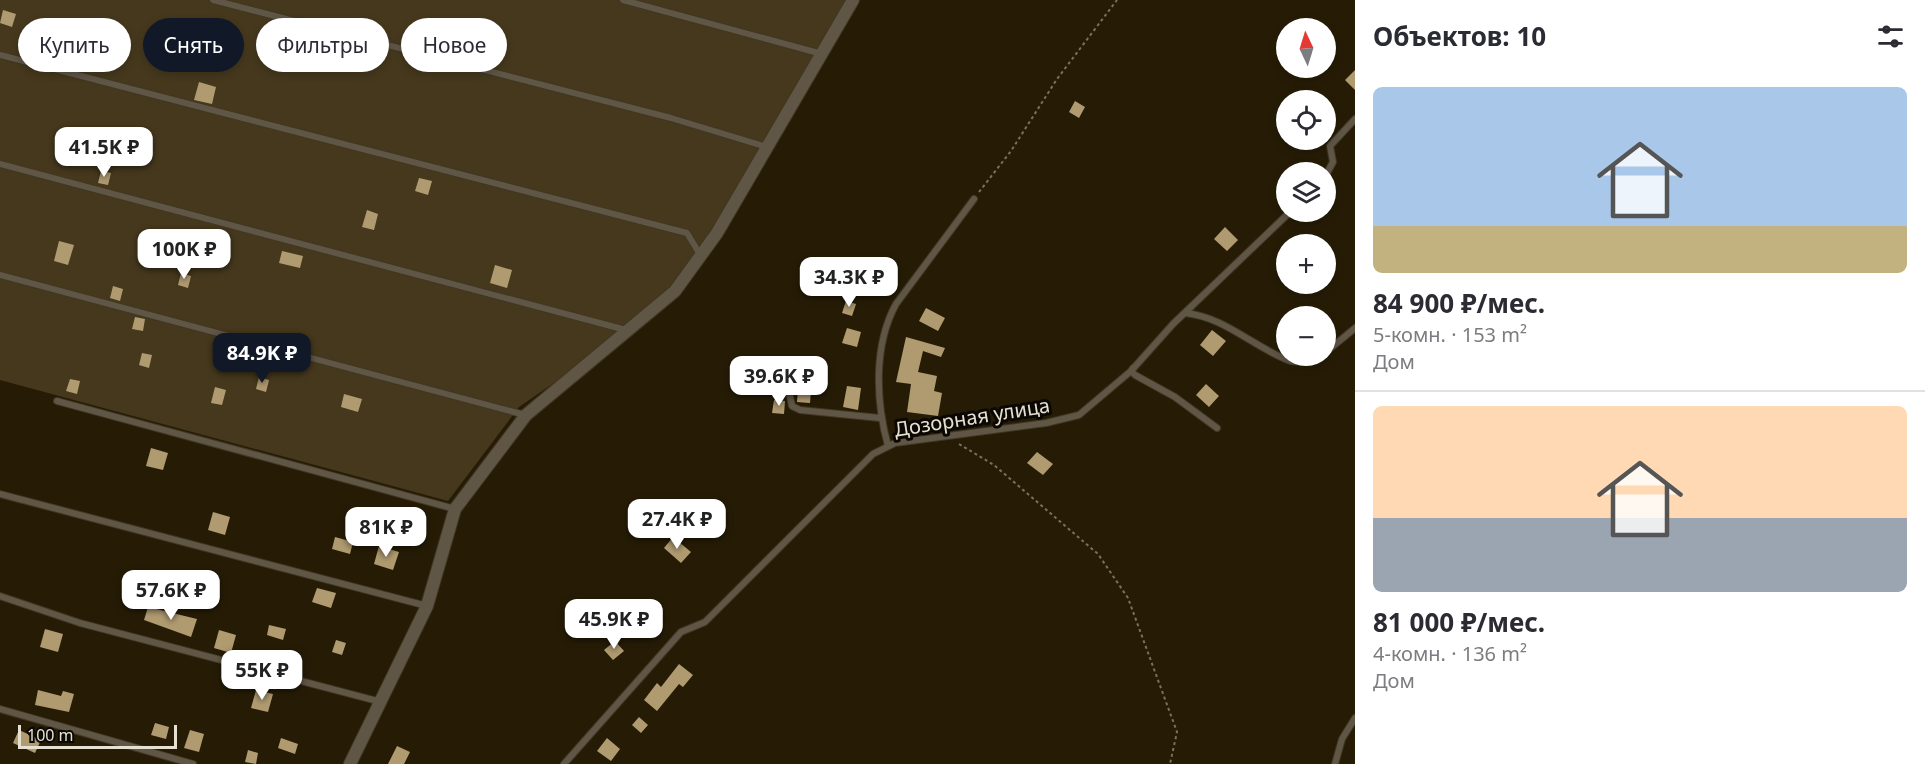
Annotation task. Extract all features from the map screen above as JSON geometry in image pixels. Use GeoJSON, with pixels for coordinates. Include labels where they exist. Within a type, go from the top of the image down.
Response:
{"type":"FeatureCollection","features":[{"type":"Feature","properties":{"kind":"street"},"geometry":{"type":"LineString","coordinates":[[350,764],[427,606],[455,509],[526,415],[675,291],[701,256],[768,147],[853,0]]}},
{"type":"Feature","properties":{"kind":"lane"},"geometry":{"type":"LineString","coordinates":[[213,0],[670,118],[768,147]]}},
{"type":"Feature","properties":{"kind":"lane"},"geometry":{"type":"LineString","coordinates":[[623,0],[823,54]]}},
{"type":"Feature","properties":{"kind":"lane"},"geometry":{"type":"LineString","coordinates":[[0,56],[687,233],[701,256]]}},
{"type":"Feature","properties":{"kind":"lane"},"geometry":{"type":"LineString","coordinates":[[1333,162],[1330,146],[1355,119]]}},
{"type":"Feature","properties":{"kind":"lane"},"geometry":{"type":"LineString","coordinates":[[0,165],[629,331]]}},
{"type":"Feature","properties":{"kind":"lane"},"geometry":{"type":"LineString","coordinates":[[888,446],[880,418],[879,363],[886,322],[896,304],[974,199]]}},
{"type":"Feature","properties":{"kind":"lane"},"geometry":{"type":"LineString","coordinates":[[1185,312],[1280,222]]}},
{"type":"Feature","properties":{"kind":"lane"},"geometry":{"type":"LineString","coordinates":[[0,275],[526,415]]}},
{"type":"Feature","properties":{"kind":"lane"},"geometry":{"type":"LineString","coordinates":[[1185,312],[1217,320],[1276,353]]}},
{"type":"Feature","properties":{"kind":"lane","name":"Дозорная улица"},"geometry":{"type":"LineString","coordinates":[[564,764],[681,632],[705,622],[873,454],[895,443],[1046,423],[1079,415],[1131,371],[1185,312]]}},
{"type":"Feature","properties":{"kind":"lane"},"geometry":{"type":"LineString","coordinates":[[1336,344],[1355,328]]}},
{"type":"Feature","properties":{"kind":"lane"},"geometry":{"type":"LineString","coordinates":[[1131,371],[1175,397],[1217,428]]}},
{"type":"Feature","properties":{"kind":"lane"},"geometry":{"type":"LineString","coordinates":[[786,378],[789,400],[792,406],[800,410],[880,418]]}},
{"type":"Feature","properties":{"kind":"lane"},"geometry":{"type":"LineString","coordinates":[[57,401],[455,509]]}},
{"type":"Feature","properties":{"kind":"lane"},"geometry":{"type":"LineString","coordinates":[[0,494],[427,606]]}},
{"type":"Feature","properties":{"kind":"lane"},"geometry":{"type":"LineString","coordinates":[[0,596],[80,623],[382,702]]}},
{"type":"Feature","properties":{"kind":"lane"},"geometry":{"type":"LineString","coordinates":[[0,709],[193,764]]}},
{"type":"Feature","properties":{"kind":"lane"},"geometry":{"type":"LineString","coordinates":[[1335,764],[1342,739],[1355,718]]}},
{"type":"Feature","properties":{"kind":"path"},"geometry":{"type":"LineString","coordinates":[[974,199],[1011,151],[1057,79],[1117,0]]}},
{"type":"Feature","properties":{"kind":"path"},"geometry":{"type":"LineString","coordinates":[[946,436],[994,465],[1098,554],[1128,598],[1177,732],[1170,764]]}},
{"type":"Feature","properties":{"kind":"shaded area"},"geometry":{"type":"Polygon","coordinates":[[[0,0],[853,0],[701,256],[629,331],[519,407],[448,501],[0,380],[0,0]]]}},
{"type":"Feature","properties":{"kind":"building"},"geometry":{"type":"Polygon","coordinates":[[[3,10],[16,14],[12,27],[0,23],[3,10]]]}},
{"type":"Feature","properties":{"kind":"building"},"geometry":{"type":"Polygon","coordinates":[[[1355,70],[1355,90],[1345,80],[1355,70]]]}},
{"type":"Feature","properties":{"kind":"building"},"geometry":{"type":"Polygon","coordinates":[[[199,82],[216,87],[212,104],[194,100],[199,82]]]}},
{"type":"Feature","properties":{"kind":"building"},"geometry":{"type":"Polygon","coordinates":[[[1075,101],[1085,107],[1079,118],[1069,112],[1075,101]]]}},
{"type":"Feature","properties":{"kind":"building"},"geometry":{"type":"Polygon","coordinates":[[[82,139],[92,142],[89,154],[79,151],[82,139]]]}},
{"type":"Feature","properties":{"kind":"building"},"geometry":{"type":"Polygon","coordinates":[[[101,171],[111,173],[108,185],[98,183],[101,171]]]}},
{"type":"Feature","properties":{"kind":"building"},"geometry":{"type":"Polygon","coordinates":[[[419,178],[432,181],[428,195],[415,191],[419,178]]]}},
{"type":"Feature","properties":{"kind":"building"},"geometry":{"type":"Polygon","coordinates":[[[367,210],[378,214],[374,230],[362,227],[367,210]]]}},
{"type":"Feature","properties":{"kind":"building"},"geometry":{"type":"Polygon","coordinates":[[[1225,227],[1238,240],[1227,251],[1214,239],[1225,227]]]}},
{"type":"Feature","properties":{"kind":"building"},"geometry":{"type":"Polygon","coordinates":[[[59,241],[74,245],[68,265],[54,261],[59,241]]]}},
{"type":"Feature","properties":{"kind":"building"},"geometry":{"type":"Polygon","coordinates":[[[282,251],[303,256],[300,268],[279,263],[282,251]]]}},
{"type":"Feature","properties":{"kind":"building"},"geometry":{"type":"Polygon","coordinates":[[[495,265],[512,270],[507,288],[490,283],[495,265]]]}},
{"type":"Feature","properties":{"kind":"building"},"geometry":{"type":"Polygon","coordinates":[[[181,273],[191,276],[188,288],[178,285],[181,273]]]}},
{"type":"Feature","properties":{"kind":"building"},"geometry":{"type":"Polygon","coordinates":[[[113,286],[123,289],[120,301],[110,298],[113,286]]]}},
{"type":"Feature","properties":{"kind":"building"},"geometry":{"type":"Polygon","coordinates":[[[846,301],[856,304],[852,316],[842,313],[846,301]]]}},
{"type":"Feature","properties":{"kind":"building"},"geometry":{"type":"Polygon","coordinates":[[[926,308],[945,318],[938,331],[919,321],[926,308]]]}},
{"type":"Feature","properties":{"kind":"building"},"geometry":{"type":"Polygon","coordinates":[[[135,317],[145,319],[143,331],[132,329],[135,317]]]}},
{"type":"Feature","properties":{"kind":"building"},"geometry":{"type":"Polygon","coordinates":[[[847,328],[861,332],[857,347],[842,343],[847,328]]]}},
{"type":"Feature","properties":{"kind":"building"},"geometry":{"type":"Polygon","coordinates":[[[1212,330],[1226,341],[1213,356],[1200,345],[1212,330]]]}},
{"type":"Feature","properties":{"kind":"building"},"geometry":{"type":"Polygon","coordinates":[[[906,337],[945,348],[941,357],[923,351],[918,372],[937,376],[934,391],[942,393],[938,416],[907,412],[911,384],[896,382],[906,337]]]}},
{"type":"Feature","properties":{"kind":"building"},"geometry":{"type":"Polygon","coordinates":[[[142,353],[152,355],[149,368],[139,365],[142,353]]]}},
{"type":"Feature","properties":{"kind":"building"},"geometry":{"type":"Polygon","coordinates":[[[259,377],[269,380],[266,392],[256,389],[259,377]]]}},
{"type":"Feature","properties":{"kind":"building"},"geometry":{"type":"Polygon","coordinates":[[[70,379],[80,381],[77,394],[66,391],[70,379]]]}},
{"type":"Feature","properties":{"kind":"building"},"geometry":{"type":"Polygon","coordinates":[[[1206,384],[1219,396],[1209,407],[1196,395],[1206,384]]]}},
{"type":"Feature","properties":{"kind":"building"},"geometry":{"type":"Polygon","coordinates":[[[847,386],[861,388],[858,410],[843,407],[847,386]]]}},
{"type":"Feature","properties":{"kind":"building"},"geometry":{"type":"Polygon","coordinates":[[[215,387],[226,390],[222,405],[211,403],[215,387]]]}},
{"type":"Feature","properties":{"kind":"building"},"geometry":{"type":"Polygon","coordinates":[[[798,390],[811,391],[810,403],[797,402],[798,390]]]}},
{"type":"Feature","properties":{"kind":"building"},"geometry":{"type":"Polygon","coordinates":[[[344,394],[362,399],[358,412],[341,407],[344,394]]]}},
{"type":"Feature","properties":{"kind":"building"},"geometry":{"type":"Polygon","coordinates":[[[774,400],[785,401],[784,414],[772,413],[774,400]]]}},
{"type":"Feature","properties":{"kind":"building"},"geometry":{"type":"Polygon","coordinates":[[[151,448],[168,453],[163,470],[146,466],[151,448]]]}},
{"type":"Feature","properties":{"kind":"building"},"geometry":{"type":"Polygon","coordinates":[[[1037,452],[1053,464],[1043,475],[1027,463],[1037,452]]]}},
{"type":"Feature","properties":{"kind":"building"},"geometry":{"type":"Polygon","coordinates":[[[213,512],[230,517],[225,535],[208,530],[213,512]]]}},
{"type":"Feature","properties":{"kind":"building"},"geometry":{"type":"Polygon","coordinates":[[[335,537],[353,542],[350,554],[332,549],[335,537]]]}},
{"type":"Feature","properties":{"kind":"building"},"geometry":{"type":"Polygon","coordinates":[[[673,537],[691,552],[681,563],[664,548],[673,537]]]}},
{"type":"Feature","properties":{"kind":"building"},"geometry":{"type":"Polygon","coordinates":[[[379,546],[399,552],[393,570],[374,564],[379,546]]]}},
{"type":"Feature","properties":{"kind":"building"},"geometry":{"type":"Polygon","coordinates":[[[317,588],[336,593],[331,608],[312,602],[317,588]]]}},
{"type":"Feature","properties":{"kind":"building"},"geometry":{"type":"Polygon","coordinates":[[[148,607],[197,619],[191,637],[144,620],[148,607]]]}},
{"type":"Feature","properties":{"kind":"building"},"geometry":{"type":"Polygon","coordinates":[[[269,625],[286,629],[283,640],[267,635],[269,625]]]}},
{"type":"Feature","properties":{"kind":"building"},"geometry":{"type":"Polygon","coordinates":[[[45,629],[63,634],[58,652],[40,647],[45,629]]]}},
{"type":"Feature","properties":{"kind":"building"},"geometry":{"type":"Polygon","coordinates":[[[219,630],[236,635],[231,653],[214,648],[219,630]]]}},
{"type":"Feature","properties":{"kind":"building"},"geometry":{"type":"Polygon","coordinates":[[[336,640],[346,643],[342,655],[332,652],[336,640]]]}},
{"type":"Feature","properties":{"kind":"building"},"geometry":{"type":"Polygon","coordinates":[[[615,641],[624,651],[613,660],[604,650],[615,641]]]}},
{"type":"Feature","properties":{"kind":"building"},"geometry":{"type":"Polygon","coordinates":[[[679,664],[693,675],[683,687],[679,684],[657,711],[644,700],[657,683],[661,687],[679,664]]]}},
{"type":"Feature","properties":{"kind":"building"},"geometry":{"type":"Polygon","coordinates":[[[38,690],[61,696],[63,691],[74,694],[69,712],[35,705],[38,690]]]}},
{"type":"Feature","properties":{"kind":"building"},"geometry":{"type":"Polygon","coordinates":[[[256,690],[273,694],[268,712],[251,708],[256,690]]]}},
{"type":"Feature","properties":{"kind":"building"},"geometry":{"type":"Polygon","coordinates":[[[639,717],[648,725],[641,733],[632,725],[639,717]]]}},
{"type":"Feature","properties":{"kind":"building"},"geometry":{"type":"Polygon","coordinates":[[[155,723],[169,727],[166,739],[151,735],[155,723]]]}},
{"type":"Feature","properties":{"kind":"building"},"geometry":{"type":"Polygon","coordinates":[[[19,730],[41,740],[35,753],[13,743],[19,730]]]}},
{"type":"Feature","properties":{"kind":"building"},"geometry":{"type":"Polygon","coordinates":[[[190,730],[204,734],[199,752],[184,748],[190,730]]]}},
{"type":"Feature","properties":{"kind":"building"},"geometry":{"type":"Polygon","coordinates":[[[281,738],[298,744],[295,754],[278,748],[281,738]]]}},
{"type":"Feature","properties":{"kind":"building"},"geometry":{"type":"Polygon","coordinates":[[[607,738],[620,749],[611,761],[597,751],[607,738]]]}},
{"type":"Feature","properties":{"kind":"building"},"geometry":{"type":"Polygon","coordinates":[[[397,746],[410,752],[404,764],[388,764],[397,746]]]}},
{"type":"Feature","properties":{"kind":"building"},"geometry":{"type":"Polygon","coordinates":[[[248,750],[258,753],[256,764],[245,762],[248,750]]]}}]}
